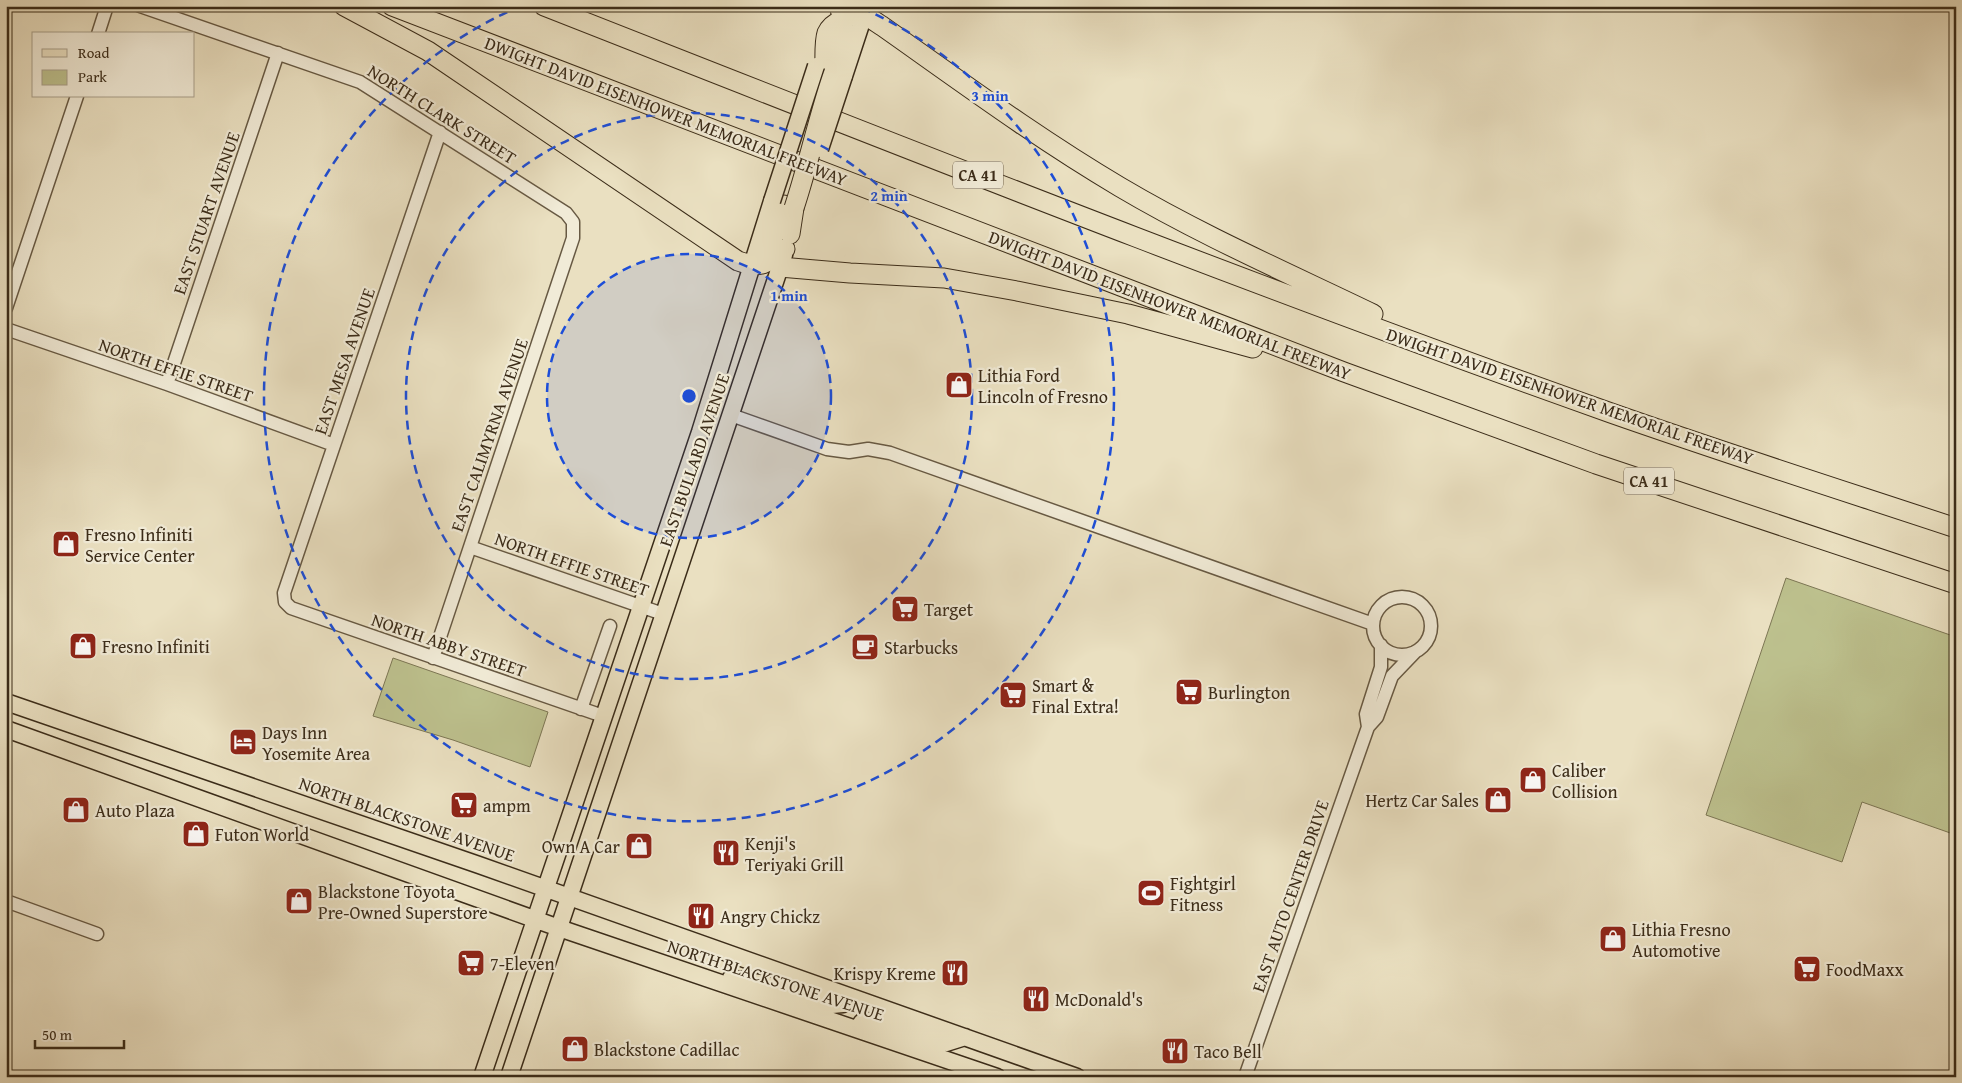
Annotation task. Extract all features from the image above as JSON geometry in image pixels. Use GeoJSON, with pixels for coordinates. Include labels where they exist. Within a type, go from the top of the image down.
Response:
{"type":"FeatureCollection","features":[{"type":"Feature","properties":{"kind":"highway"},"geometry":{"type":"LineString","coordinates":[[344,6],[428,51],[738,261],[752,266],[761,265],[782,252]]}},
{"type":"Feature","properties":{"kind":"highway","name":"DWIGHT DAVID EISENHOWER MEMORIAL FREEWAY"},"geometry":{"type":"LineString","coordinates":[[392,6],[1344,372],[1606,467],[1956,584]]}},
{"type":"Feature","properties":{"kind":"highway","name":"DWIGHT DAVID EISENHOWER MEMORIAL FREEWAY"},"geometry":{"type":"LineString","coordinates":[[544,6],[1198,260],[1413,341],[1613,414],[1956,528]]}},
{"type":"Feature","properties":{"kind":"highway"},"geometry":{"type":"LineString","coordinates":[[840,11],[845,29],[843,44],[812,107],[787,206],[771,245],[782,252],[850,273],[944,278],[1017,291],[1128,314],[1344,372]]}},
{"type":"Feature","properties":{"kind":"highway"},"geometry":{"type":"LineString","coordinates":[[840,11],[852,16],[866,11],[882,26],[1035,134],[1122,188],[1170,215],[1384,320],[1413,341]]}},
{"type":"Feature","properties":{"kind":"highway"},"geometry":{"type":"LineString","coordinates":[[830,71],[827,33],[835,24],[840,11]]}},
{"type":"Feature","properties":{"kind":"highway"},"geometry":{"type":"LineString","coordinates":[[782,252],[787,206]]}},
{"type":"Feature","properties":{"kind":"main road"},"geometry":{"type":"LineString","coordinates":[[830,71],[866,11]]}},
{"type":"Feature","properties":{"kind":"main road","name":"EAST BULLARD AVENUE"},"geometry":{"type":"LineString","coordinates":[[484,1075],[544,888],[700,432],[752,266],[787,206]]}},
{"type":"Feature","properties":{"kind":"main road","name":"EAST BULLARD AVENUE"},"geometry":{"type":"LineString","coordinates":[[509,1077],[731,415],[782,252]]}},
{"type":"Feature","properties":{"kind":"main road","name":"NORTH BLACKSTONE AVENUE"},"geometry":{"type":"LineString","coordinates":[[6,702],[569,896],[1077,1077]]}},
{"type":"Feature","properties":{"kind":"main road","name":"NORTH BLACKSTONE AVENUE"},"geometry":{"type":"LineString","coordinates":[[6,729],[560,928],[858,1028],[997,1077]]}},
{"type":"Feature","properties":{"kind":"main road"},"geometry":{"type":"LineString","coordinates":[[682,970],[764,984],[832,1005],[843,1004],[852,998]]}},
{"type":"Feature","properties":{"kind":"main road"},"geometry":{"type":"LineString","coordinates":[[858,1028],[862,1022],[874,1020],[946,1043],[965,1037]]}},
{"type":"Feature","properties":{"kind":"street"},"geometry":{"type":"LineString","coordinates":[[99,32],[107,6]]}},
{"type":"Feature","properties":{"kind":"street","name":"NORTH CLARK STREET"},"geometry":{"type":"LineString","coordinates":[[140,6],[360,82],[566,213],[573,222]]}},
{"type":"Feature","properties":{"kind":"street","name":"EAST STUART AVENUE"},"geometry":{"type":"LineString","coordinates":[[167,384],[278,53]]}},
{"type":"Feature","properties":{"kind":"street"},"geometry":{"type":"LineString","coordinates":[[6,308],[12,269],[76,98]]}},
{"type":"Feature","properties":{"kind":"street","name":"EAST MESA AVENUE"},"geometry":{"type":"LineString","coordinates":[[285,602],[284,593],[440,132]]}},
{"type":"Feature","properties":{"kind":"street","name":"EAST CALIMYRNA AVENUE"},"geometry":{"type":"LineString","coordinates":[[433,658],[573,238],[573,222]]}},
{"type":"Feature","properties":{"kind":"street","name":"NORTH EFFIE STREET"},"geometry":{"type":"LineString","coordinates":[[6,329],[167,384],[334,445]]}},
{"type":"Feature","properties":{"kind":"street"},"geometry":{"type":"LineString","coordinates":[[731,415],[827,449],[849,452],[868,450],[890,453],[1373,624]]}},
{"type":"Feature","properties":{"kind":"street","name":"NORTH EFFIE STREET"},"geometry":{"type":"LineString","coordinates":[[470,547],[663,614]]}},
{"type":"Feature","properties":{"kind":"street"},"geometry":{"type":"LineString","coordinates":[[1400,597],[1417,601],[1429,615],[1431,624],[1427,641],[1415,652],[1395,654],[1381,645],[1375,637],[1373,624],[1378,611],[1384,604],[1391,599],[1400,597]]}},
{"type":"Feature","properties":{"kind":"street","name":"NORTH ABBY STREET"},"geometry":{"type":"LineString","coordinates":[[285,602],[291,608],[603,716]]}},
{"type":"Feature","properties":{"kind":"street"},"geometry":{"type":"LineString","coordinates":[[581,709],[610,626]]}},
{"type":"Feature","properties":{"kind":"street","name":"EAST AUTO CENTER DRIVE"},"geometry":{"type":"LineString","coordinates":[[1368,727],[1366,714],[1381,667],[1381,645]]}},
{"type":"Feature","properties":{"kind":"street","name":"EAST AUTO CENTER DRIVE"},"geometry":{"type":"LineString","coordinates":[[1245,1077],[1368,727],[1377,717],[1392,676],[1415,652]]}},
{"type":"Feature","properties":{"kind":"street"},"geometry":{"type":"LineString","coordinates":[[6,901],[97,934]]}},
{"type":"Feature","properties":{"kind":"green space"},"geometry":{"type":"Polygon","coordinates":[[[1786,578],[1956,637],[1956,835],[1862,802],[1842,862],[1706,815],[1786,578]]]}},
{"type":"Feature","properties":{"kind":"green space"},"geometry":{"type":"Polygon","coordinates":[[[393,658],[548,712],[530,767],[453,740],[373,716],[393,658]]]}},
{"type":"Feature","properties":{"kind":"place","name":"Lithia Ford Lincoln of Fresno"},"geometry":{"type":"Point","coordinates":[959,385]}},
{"type":"Feature","properties":{"kind":"place","name":"Fresno Infiniti Service Center"},"geometry":{"type":"Point","coordinates":[66,544]}},
{"type":"Feature","properties":{"kind":"place","name":"Target"},"geometry":{"type":"Point","coordinates":[905,609]}},
{"type":"Feature","properties":{"kind":"place","name":"Fresno Infiniti"},"geometry":{"type":"Point","coordinates":[83,646]}},
{"type":"Feature","properties":{"kind":"place","name":"Starbucks"},"geometry":{"type":"Point","coordinates":[865,647]}},
{"type":"Feature","properties":{"kind":"place","name":"Burlington"},"geometry":{"type":"Point","coordinates":[1189,692]}},
{"type":"Feature","properties":{"kind":"place","name":"Smart & Final Extra!"},"geometry":{"type":"Point","coordinates":[1013,695]}},
{"type":"Feature","properties":{"kind":"place","name":"Days Inn Yosemite Area"},"geometry":{"type":"Point","coordinates":[243,742]}},
{"type":"Feature","properties":{"kind":"place","name":"Caliber Collision"},"geometry":{"type":"Point","coordinates":[1533,780]}},
{"type":"Feature","properties":{"kind":"place","name":"Hertz Car Sales"},"geometry":{"type":"Point","coordinates":[1498,800]}},
{"type":"Feature","properties":{"kind":"place","name":"ampm"},"geometry":{"type":"Point","coordinates":[464,805]}},
{"type":"Feature","properties":{"kind":"place","name":"Auto Plaza"},"geometry":{"type":"Point","coordinates":[76,810]}},
{"type":"Feature","properties":{"kind":"place","name":"Futon World"},"geometry":{"type":"Point","coordinates":[196,834]}},
{"type":"Feature","properties":{"kind":"place","name":"Own A Car"},"geometry":{"type":"Point","coordinates":[639,846]}},
{"type":"Feature","properties":{"kind":"place","name":"Kenji's Teriyaki Grill"},"geometry":{"type":"Point","coordinates":[726,853]}},
{"type":"Feature","properties":{"kind":"place","name":"Fightgirl Fitness"},"geometry":{"type":"Point","coordinates":[1151,893]}},
{"type":"Feature","properties":{"kind":"place","name":"Blackstone Toyota Pre-Owned Superstore"},"geometry":{"type":"Point","coordinates":[299,901]}},
{"type":"Feature","properties":{"kind":"place","name":"Angry Chickz"},"geometry":{"type":"Point","coordinates":[701,916]}},
{"type":"Feature","properties":{"kind":"place","name":"Lithia Fresno Automotive"},"geometry":{"type":"Point","coordinates":[1613,939]}},
{"type":"Feature","properties":{"kind":"place","name":"7-Eleven"},"geometry":{"type":"Point","coordinates":[471,963]}},
{"type":"Feature","properties":{"kind":"place","name":"FoodMaxx"},"geometry":{"type":"Point","coordinates":[1807,969]}},
{"type":"Feature","properties":{"kind":"place","name":"Krispy Kreme"},"geometry":{"type":"Point","coordinates":[955,973]}},
{"type":"Feature","properties":{"kind":"place","name":"McDonald's"},"geometry":{"type":"Point","coordinates":[1036,999]}},
{"type":"Feature","properties":{"kind":"place","name":"Blackstone Cadillac"},"geometry":{"type":"Point","coordinates":[575,1049]}},
{"type":"Feature","properties":{"kind":"place","name":"Taco Bell"},"geometry":{"type":"Point","coordinates":[1175,1051]}}]}
